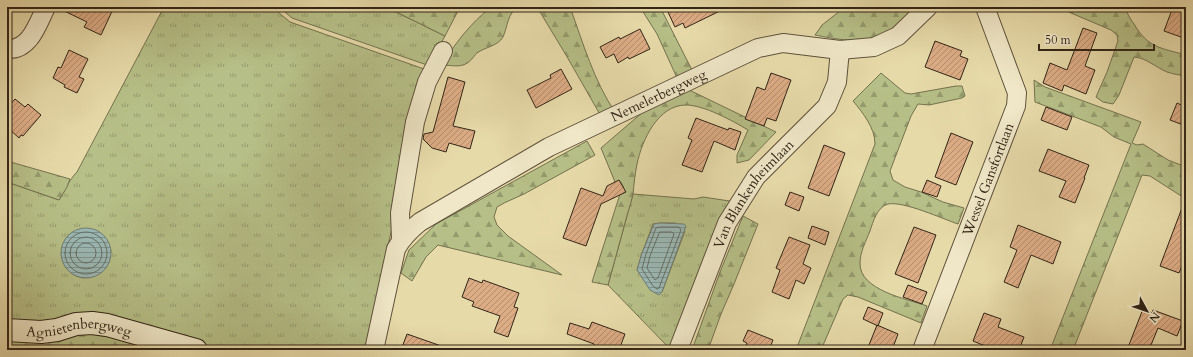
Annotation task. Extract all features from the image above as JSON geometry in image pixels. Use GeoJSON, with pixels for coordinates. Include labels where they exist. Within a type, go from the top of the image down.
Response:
{"type":"FeatureCollection","features":[{"type":"Feature","properties":{"kind":"street"},"geometry":{"type":"LineString","coordinates":[[7,49],[19,47],[27,42],[33,34],[46,7]]}},
{"type":"Feature","properties":{"kind":"street","name":"Nemelerbergweg"},"geometry":{"type":"LineString","coordinates":[[374,350],[396,249],[401,240],[420,222],[549,147],[758,48],[783,43],[840,50],[874,47],[888,42],[898,36],[907,29],[928,7]]}},
{"type":"Feature","properties":{"kind":"street","name":"Wessel Gansfortlaan"},"geometry":{"type":"LineString","coordinates":[[922,350],[1016,106],[1017,93],[985,7]]}},
{"type":"Feature","properties":{"kind":"street","name":"Van Blankenheimlaan"},"geometry":{"type":"LineString","coordinates":[[678,350],[726,223],[756,177],[827,106],[837,82],[840,50]]}},
{"type":"Feature","properties":{"kind":"street","name":"Nemelerbergweg"},"geometry":{"type":"LineString","coordinates":[[401,240],[400,213],[415,122],[427,82],[443,51]]}},
{"type":"Feature","properties":{"kind":"street","name":"Agnietenbergweg"},"geometry":{"type":"LineString","coordinates":[[7,330],[41,332],[57,330],[76,324],[92,323],[107,325],[196,350]]}},
{"type":"Feature","properties":{"kind":"green space"},"geometry":{"type":"Polygon","coordinates":[[[164,7],[272,7],[290,22],[427,70],[412,113],[391,232],[366,350],[222,350],[179,338],[7,325],[7,182],[59,200],[69,182],[77,172],[164,7]],[[70,234],[65,240],[62,248],[69,271],[76,276],[83,278],[108,264],[111,250],[70,234]]]}},
{"type":"Feature","properties":{"kind":"green space"},"geometry":{"type":"Polygon","coordinates":[[[279,7],[386,7],[445,36],[430,63],[427,65],[292,18],[279,7]]]}},
{"type":"Feature","properties":{"kind":"green space"},"geometry":{"type":"Polygon","coordinates":[[[386,7],[460,7],[445,36],[386,7]]]}},
{"type":"Feature","properties":{"kind":"green space"},"geometry":{"type":"Polygon","coordinates":[[[491,7],[518,7],[512,13],[501,40],[477,53],[461,66],[442,65],[464,34],[491,7]]]}},
{"type":"Feature","properties":{"kind":"green space"},"geometry":{"type":"Polygon","coordinates":[[[537,7],[570,7],[595,75],[615,112],[602,118],[537,7]]]}},
{"type":"Feature","properties":{"kind":"green space"},"geometry":{"type":"Polygon","coordinates":[[[640,7],[660,7],[693,72],[678,80],[657,34],[640,7]]]}},
{"type":"Feature","properties":{"kind":"green space"},"geometry":{"type":"Polygon","coordinates":[[[845,7],[916,7],[899,23],[880,36],[864,40],[848,40],[815,35],[822,25],[845,7]]]}},
{"type":"Feature","properties":{"kind":"green space"},"geometry":{"type":"Polygon","coordinates":[[[1057,7],[1094,7],[1098,9],[1099,7],[1125,7],[1139,32],[1150,43],[1186,55],[1186,76],[1167,72],[1147,61],[1134,57],[1119,95],[1113,104],[1103,102],[1096,97],[1118,41],[1117,35],[1111,30],[1057,7]]]}},
{"type":"Feature","properties":{"kind":"green space"},"geometry":{"type":"Polygon","coordinates":[[[881,73],[905,93],[911,94],[962,86],[965,96],[962,98],[929,105],[918,104],[911,116],[890,171],[893,180],[905,187],[921,192],[943,202],[964,208],[958,224],[904,205],[888,204],[878,211],[861,255],[860,263],[862,272],[867,280],[875,287],[927,306],[921,323],[858,297],[848,295],[843,299],[821,350],[796,350],[875,144],[871,127],[853,101],[881,73]]]}},
{"type":"Feature","properties":{"kind":"green space"},"geometry":{"type":"Polygon","coordinates":[[[1034,80],[1045,87],[1141,122],[1132,143],[1137,145],[1143,144],[1168,160],[1186,167],[1186,199],[1150,176],[1142,175],[1073,350],[1050,350],[1131,144],[1114,137],[1101,127],[1035,102],[1034,80]]]}},
{"type":"Feature","properties":{"kind":"green space"},"geometry":{"type":"Polygon","coordinates":[[[687,89],[776,132],[749,160],[737,163],[737,155],[748,130],[718,114],[693,106],[686,105],[667,111],[660,117],[647,135],[639,155],[633,194],[608,285],[592,282],[620,194],[601,148],[643,112],[687,89]]]}},
{"type":"Feature","properties":{"kind":"green space"},"geometry":{"type":"Polygon","coordinates":[[[587,141],[595,155],[497,207],[494,217],[497,225],[508,236],[562,275],[438,245],[426,257],[412,281],[401,273],[409,250],[436,224],[587,141]]]}},
{"type":"Feature","properties":{"kind":"green space"},"geometry":{"type":"Polygon","coordinates":[[[7,161],[70,179],[59,200],[7,182],[7,161]]]}},
{"type":"Feature","properties":{"kind":"green space"},"geometry":{"type":"Polygon","coordinates":[[[633,194],[694,199],[703,197],[736,202],[671,350],[608,285],[633,194]],[[676,223],[653,224],[637,270],[662,292],[685,231],[676,223]]]}},
{"type":"Feature","properties":{"kind":"green space"},"geometry":{"type":"Polygon","coordinates":[[[743,216],[758,224],[708,350],[692,350],[720,272],[743,216]]]}},
{"type":"Feature","properties":{"kind":"green space"},"geometry":{"type":"Polygon","coordinates":[[[94,332],[176,350],[7,350],[7,337],[59,342],[75,334],[94,332]]]}},
{"type":"Feature","properties":{"kind":"water"},"geometry":{"type":"Polygon","coordinates":[[[654,224],[684,224],[686,226],[662,292],[659,295],[650,290],[637,270],[642,253],[654,224]]]}},
{"type":"Feature","properties":{"kind":"water"},"geometry":{"type":"Polygon","coordinates":[[[86,228],[95,230],[106,239],[111,253],[109,262],[100,273],[86,278],[77,276],[66,267],[61,253],[63,244],[72,233],[86,228]]]}},
{"type":"Feature","properties":{"kind":"building"},"geometry":{"type":"Polygon","coordinates":[[[56,7],[114,7],[101,35],[84,27],[87,22],[56,7]]]}},
{"type":"Feature","properties":{"kind":"building"},"geometry":{"type":"Polygon","coordinates":[[[674,7],[728,7],[685,28],[683,23],[675,27],[667,10],[674,7]]]}},
{"type":"Feature","properties":{"kind":"building"},"geometry":{"type":"Polygon","coordinates":[[[1173,7],[1186,7],[1186,24],[1181,37],[1164,31],[1173,7]]]}},
{"type":"Feature","properties":{"kind":"building"},"geometry":{"type":"Polygon","coordinates":[[[1083,28],[1097,33],[1085,66],[1095,70],[1086,94],[1064,85],[1062,91],[1043,83],[1050,63],[1067,70],[1083,28]]]}},
{"type":"Feature","properties":{"kind":"building"},"geometry":{"type":"Polygon","coordinates":[[[640,29],[650,49],[629,59],[628,57],[618,63],[614,54],[606,58],[600,47],[619,37],[620,39],[640,29]]]}},
{"type":"Feature","properties":{"kind":"building"},"geometry":{"type":"Polygon","coordinates":[[[935,41],[962,51],[960,56],[968,59],[960,80],[925,67],[935,41]]]}},
{"type":"Feature","properties":{"kind":"building"},"geometry":{"type":"Polygon","coordinates":[[[69,50],[88,59],[79,77],[84,79],[77,93],[64,87],[65,85],[53,78],[58,67],[61,68],[69,50]]]}},
{"type":"Feature","properties":{"kind":"building"},"geometry":{"type":"Polygon","coordinates":[[[561,69],[572,89],[536,108],[527,90],[551,78],[550,75],[561,69]]]}},
{"type":"Feature","properties":{"kind":"building"},"geometry":{"type":"Polygon","coordinates":[[[771,73],[791,80],[776,121],[767,118],[764,126],[745,119],[757,87],[765,90],[771,73]]]}},
{"type":"Feature","properties":{"kind":"building"},"geometry":{"type":"Polygon","coordinates":[[[448,77],[465,82],[453,126],[475,131],[470,149],[449,143],[446,152],[432,148],[423,139],[424,134],[433,132],[448,77]]]}},
{"type":"Feature","properties":{"kind":"building"},"geometry":{"type":"Polygon","coordinates":[[[15,99],[25,107],[28,104],[41,115],[23,136],[21,135],[19,138],[7,127],[7,108],[15,99]]]}},
{"type":"Feature","properties":{"kind":"building"},"geometry":{"type":"Polygon","coordinates":[[[1177,103],[1186,107],[1186,126],[1170,120],[1177,103]]]}},
{"type":"Feature","properties":{"kind":"building"},"geometry":{"type":"Polygon","coordinates":[[[1046,107],[1072,117],[1067,130],[1041,120],[1046,107]]]}},
{"type":"Feature","properties":{"kind":"building"},"geometry":{"type":"Polygon","coordinates":[[[696,118],[728,130],[729,128],[741,132],[735,150],[714,141],[702,172],[682,165],[692,140],[688,138],[696,118]]]}},
{"type":"Feature","properties":{"kind":"building"},"geometry":{"type":"Polygon","coordinates":[[[951,133],[973,142],[956,185],[935,177],[951,133]]]}},
{"type":"Feature","properties":{"kind":"building"},"geometry":{"type":"Polygon","coordinates":[[[824,145],[845,153],[829,196],[808,188],[824,145]]]}},
{"type":"Feature","properties":{"kind":"building"},"geometry":{"type":"Polygon","coordinates":[[[1048,149],[1089,165],[1075,203],[1059,197],[1066,181],[1039,171],[1048,149]]]}},
{"type":"Feature","properties":{"kind":"building"},"geometry":{"type":"Polygon","coordinates":[[[619,180],[626,192],[601,204],[586,246],[563,238],[581,188],[603,196],[607,186],[619,180]]]}},
{"type":"Feature","properties":{"kind":"building"},"geometry":{"type":"Polygon","coordinates":[[[927,180],[941,186],[937,197],[922,192],[927,180]]]}},
{"type":"Feature","properties":{"kind":"building"},"geometry":{"type":"Polygon","coordinates":[[[790,192],[804,197],[799,211],[785,205],[790,192]]]}},
{"type":"Feature","properties":{"kind":"building"},"geometry":{"type":"Polygon","coordinates":[[[1185,200],[1186,268],[1182,266],[1179,273],[1160,266],[1185,200]]]}},
{"type":"Feature","properties":{"kind":"building"},"geometry":{"type":"Polygon","coordinates":[[[1018,225],[1061,242],[1053,264],[1031,255],[1018,288],[1004,282],[1017,250],[1010,247],[1018,225]]]}},
{"type":"Feature","properties":{"kind":"building"},"geometry":{"type":"Polygon","coordinates":[[[812,226],[829,232],[825,245],[808,238],[812,226]]]}},
{"type":"Feature","properties":{"kind":"building"},"geometry":{"type":"Polygon","coordinates":[[[914,227],[936,235],[918,283],[895,274],[914,227]]]}},
{"type":"Feature","properties":{"kind":"building"},"geometry":{"type":"Polygon","coordinates":[[[789,237],[810,245],[803,264],[811,268],[804,284],[796,280],[789,299],[772,292],[780,270],[776,268],[789,237]]]}},
{"type":"Feature","properties":{"kind":"building"},"geometry":{"type":"Polygon","coordinates":[[[469,278],[482,283],[483,280],[519,293],[514,307],[518,308],[508,337],[494,332],[500,316],[472,306],[474,302],[462,297],[469,278]]]}},
{"type":"Feature","properties":{"kind":"building"},"geometry":{"type":"Polygon","coordinates":[[[908,285],[927,292],[922,304],[903,297],[908,285]]]}},
{"type":"Feature","properties":{"kind":"building"},"geometry":{"type":"Polygon","coordinates":[[[868,307],[883,313],[878,326],[863,319],[868,307]]]}},
{"type":"Feature","properties":{"kind":"building"},"geometry":{"type":"Polygon","coordinates":[[[1143,309],[1152,313],[1153,310],[1183,321],[1177,336],[1158,328],[1149,350],[1127,350],[1143,309]]]}},
{"type":"Feature","properties":{"kind":"building"},"geometry":{"type":"Polygon","coordinates":[[[984,313],[1001,319],[998,327],[1024,337],[1019,350],[995,350],[973,341],[984,313]]]}},
{"type":"Feature","properties":{"kind":"building"},"geometry":{"type":"Polygon","coordinates":[[[592,322],[625,334],[619,350],[602,350],[593,347],[594,344],[567,334],[570,323],[589,329],[592,322]]]}},
{"type":"Feature","properties":{"kind":"building"},"geometry":{"type":"Polygon","coordinates":[[[877,325],[898,334],[892,350],[867,350],[877,325]]]}},
{"type":"Feature","properties":{"kind":"building"},"geometry":{"type":"Polygon","coordinates":[[[748,330],[773,340],[769,350],[744,350],[747,343],[743,341],[748,330]]]}},
{"type":"Feature","properties":{"kind":"building"},"geometry":{"type":"Polygon","coordinates":[[[407,334],[447,348],[447,350],[401,350],[407,334]]]}}]}
